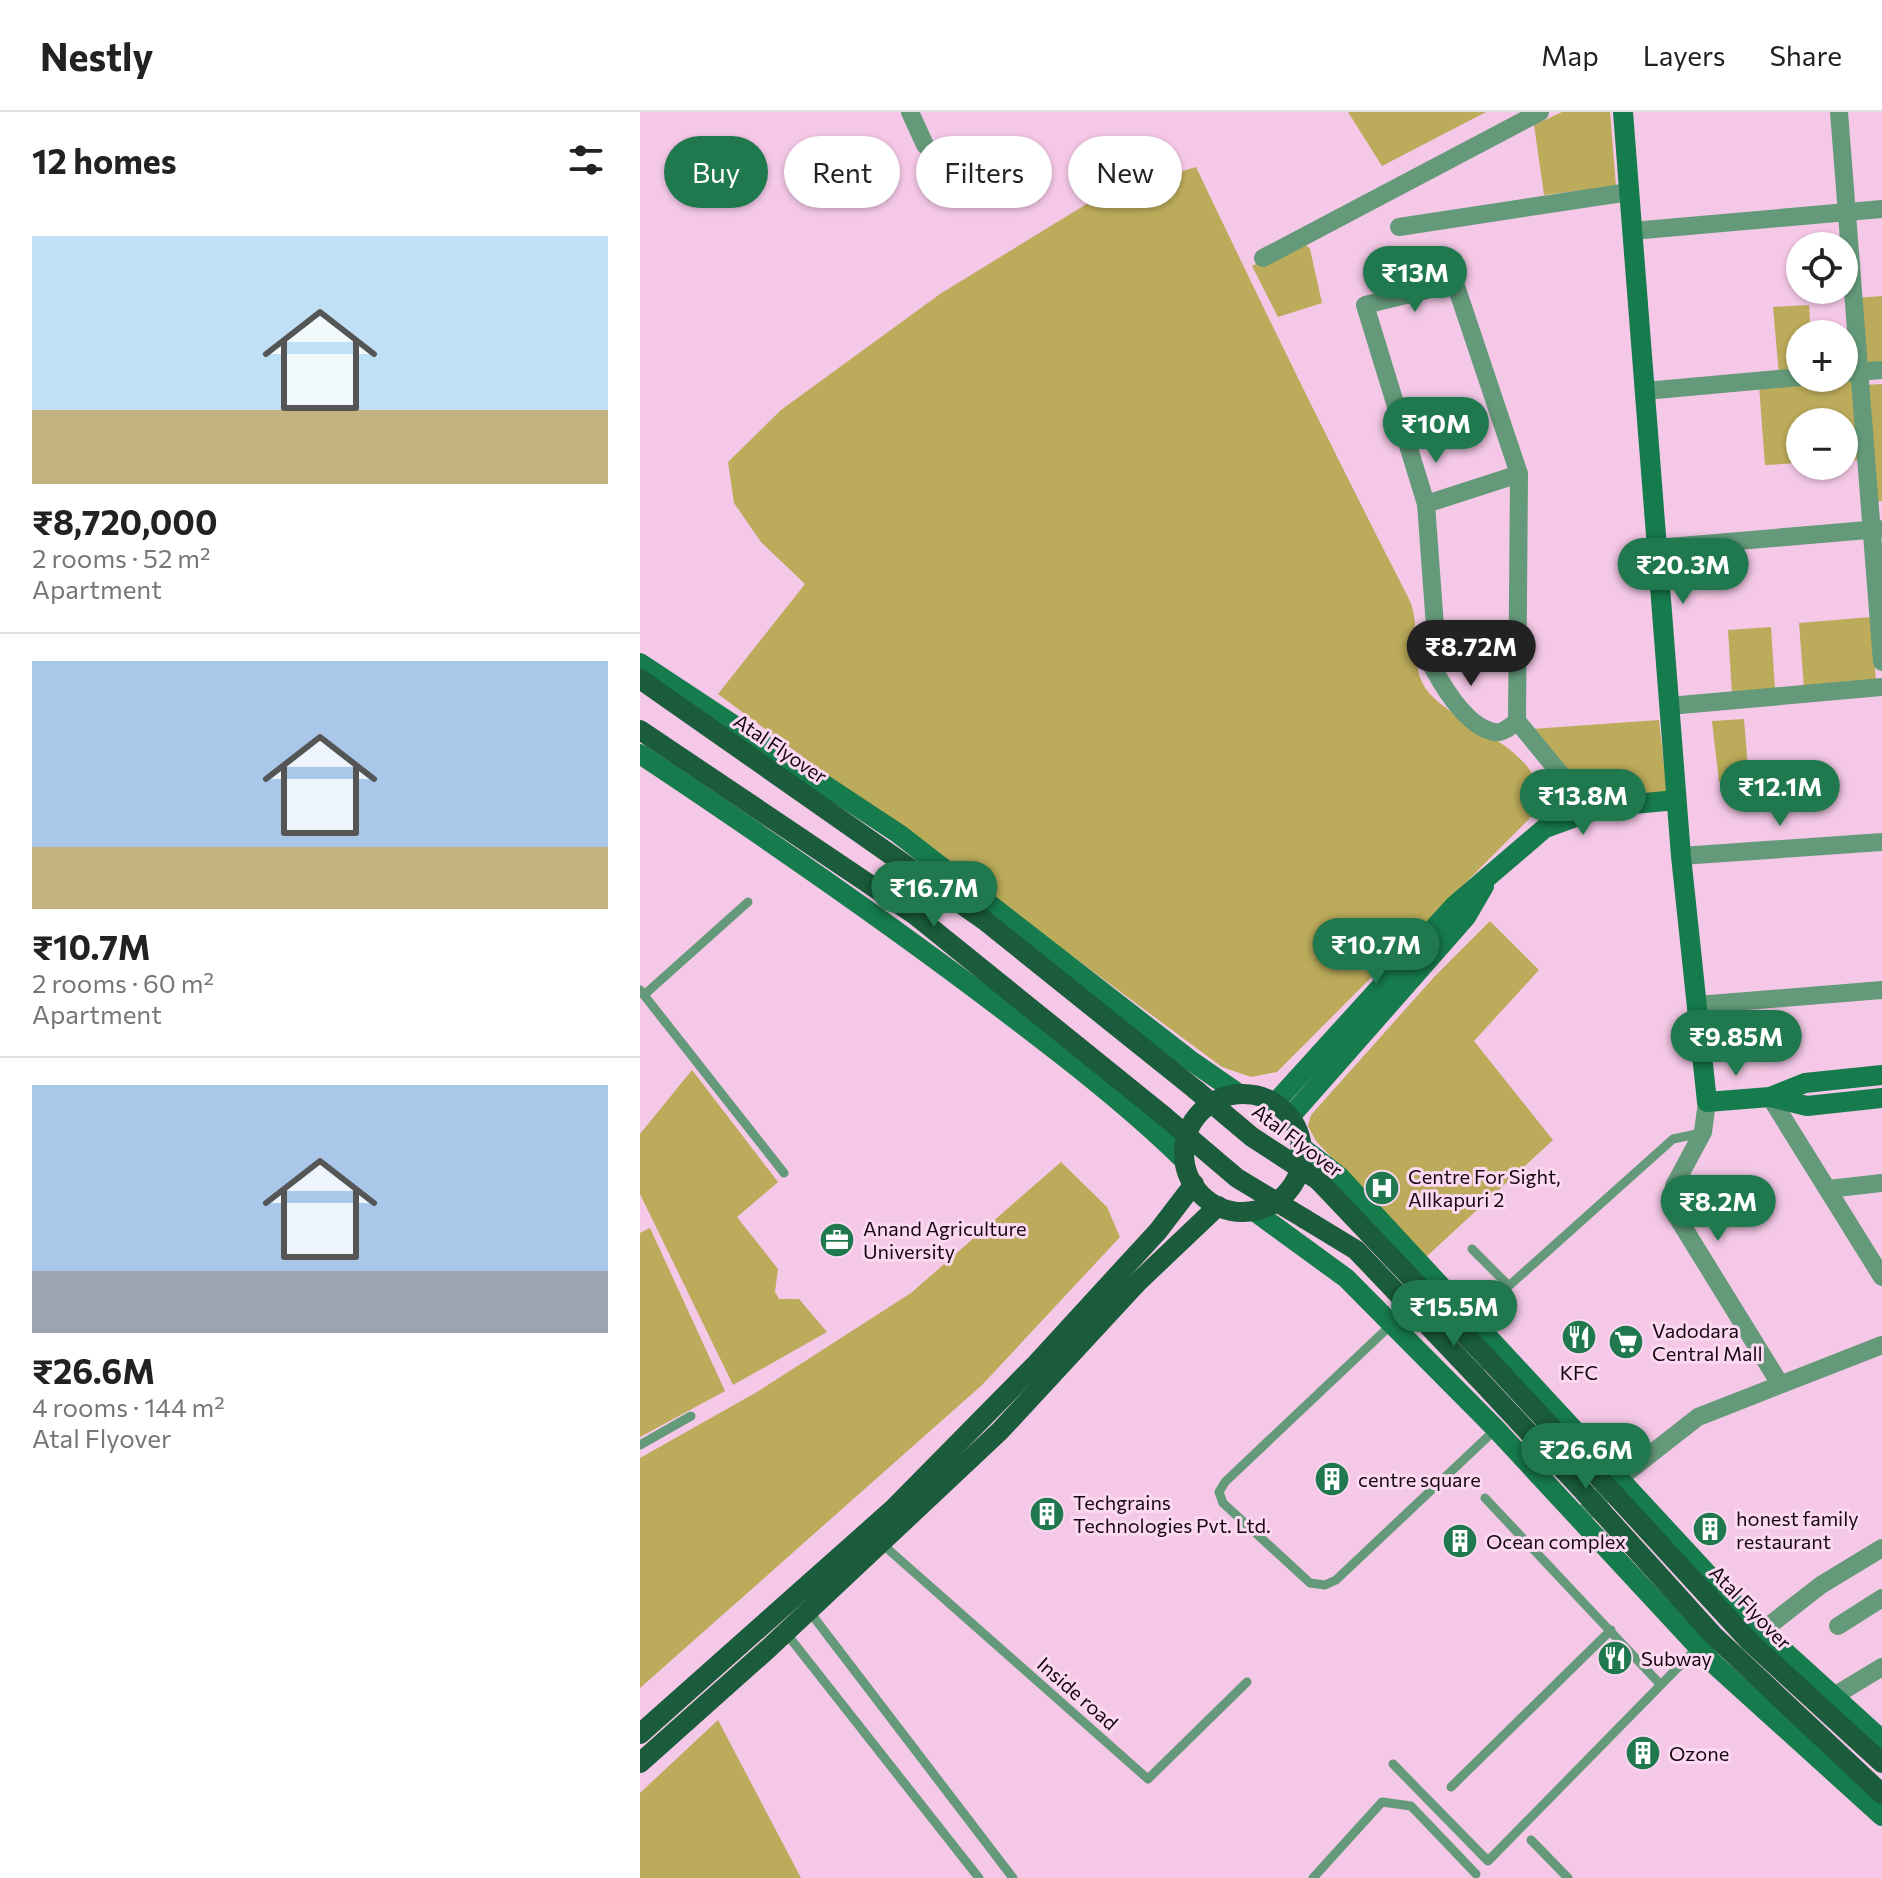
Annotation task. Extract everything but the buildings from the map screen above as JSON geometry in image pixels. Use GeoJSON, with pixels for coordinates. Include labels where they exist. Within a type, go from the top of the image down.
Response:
{"type":"FeatureCollection","features":[{"type":"Feature","properties":{"kind":"main road","name":"Atal Flyover"},"geometry":{"type":"LineString","coordinates":[[646,684],[984,920],[1252,1137],[1318,1180],[1461,1330],[1715,1607],[1882,1763]]}},
{"type":"Feature","properties":{"kind":"main road"},"geometry":{"type":"LineString","coordinates":[[640,730],[915,915],[1237,1178],[1356,1250],[1505,1406],[1713,1635],[1882,1794]]}},
{"type":"Feature","properties":{"kind":"main road"},"geometry":{"type":"LineString","coordinates":[[1239,1094],[1258,1095],[1282,1110],[1300,1146],[1298,1174],[1288,1191],[1272,1204],[1254,1211],[1234,1211],[1218,1206],[1200,1194],[1184,1160],[1185,1140],[1192,1123],[1204,1108],[1220,1098],[1239,1094]]}},
{"type":"Feature","properties":{"kind":"main road"},"geometry":{"type":"LineString","coordinates":[[640,1734],[846,1564],[881,1543],[1000,1431],[1043,1372],[1194,1184]]}},
{"type":"Feature","properties":{"kind":"main road"},"geometry":{"type":"LineString","coordinates":[[640,1763],[809,1611],[893,1509],[1218,1206]]}},
{"type":"Feature","properties":{"kind":"street"},"geometry":{"type":"LineString","coordinates":[[910,112],[921,136]]}},
{"type":"Feature","properties":{"kind":"street"},"geometry":{"type":"LineString","coordinates":[[1263,258],[1540,112]]}},
{"type":"Feature","properties":{"kind":"street"},"geometry":{"type":"LineString","coordinates":[[1623,112],[1676,800],[1707,1102],[1703,1132],[1674,1186],[1674,1212],[1780,1384]]}},
{"type":"Feature","properties":{"kind":"street"},"geometry":{"type":"LineString","coordinates":[[1839,112],[1849,320]]}},
{"type":"Feature","properties":{"kind":"street"},"geometry":{"type":"LineString","coordinates":[[1399,227],[1629,192]]}},
{"type":"Feature","properties":{"kind":"street"},"geometry":{"type":"LineString","coordinates":[[1632,231],[1882,209]]}},
{"type":"Feature","properties":{"kind":"street"},"geometry":{"type":"LineString","coordinates":[[1517,721],[1502,732],[1493,732],[1472,718],[1446,694],[1426,655],[1436,640],[1426,504],[1365,305],[1455,283],[1519,474],[1517,721],[1591,811]]}},
{"type":"Feature","properties":{"kind":"street"},"geometry":{"type":"LineString","coordinates":[[1858,372],[1882,370]]}},
{"type":"Feature","properties":{"kind":"street"},"geometry":{"type":"LineString","coordinates":[[1645,391],[1786,378]]}},
{"type":"Feature","properties":{"kind":"street"},"geometry":{"type":"LineString","coordinates":[[1854,392],[1876,530],[1882,662]]}},
{"type":"Feature","properties":{"kind":"street"},"geometry":{"type":"LineString","coordinates":[[1426,504],[1519,474]]}},
{"type":"Feature","properties":{"kind":"street"},"geometry":{"type":"LineString","coordinates":[[1657,548],[1876,530]]}},
{"type":"Feature","properties":{"kind":"street"},"geometry":{"type":"LineString","coordinates":[[640,663],[899,834],[1190,1060],[1239,1094]]}},
{"type":"Feature","properties":{"kind":"street"},"geometry":{"type":"LineString","coordinates":[[1669,706],[1882,687]]}},
{"type":"Feature","properties":{"kind":"street"},"geometry":{"type":"LineString","coordinates":[[640,754],[825,876],[924,949],[1077,1066],[1184,1160]]}},
{"type":"Feature","properties":{"kind":"street"},"geometry":{"type":"LineString","coordinates":[[1282,1110],[1455,905],[1545,828],[1603,807],[1676,800]]}},
{"type":"Feature","properties":{"kind":"street"},"geometry":{"type":"LineString","coordinates":[[1681,856],[1882,842]]}},
{"type":"Feature","properties":{"kind":"street"},"geometry":{"type":"LineString","coordinates":[[1697,1005],[1882,990]]}},
{"type":"Feature","properties":{"kind":"street"},"geometry":{"type":"LineString","coordinates":[[1707,1102],[1770,1097],[1805,1083],[1882,1075]]}},
{"type":"Feature","properties":{"kind":"street"},"geometry":{"type":"LineString","coordinates":[[1770,1097],[1807,1106],[1882,1098]]}},
{"type":"Feature","properties":{"kind":"street"},"geometry":{"type":"LineString","coordinates":[[1770,1097],[1882,1277]]}},
{"type":"Feature","properties":{"kind":"street"},"geometry":{"type":"LineString","coordinates":[[1300,1146],[1339,1176],[1762,1631],[1834,1696],[1878,1730]]}},
{"type":"Feature","properties":{"kind":"street"},"geometry":{"type":"LineString","coordinates":[[1828,1189],[1882,1183]]}},
{"type":"Feature","properties":{"kind":"street"},"geometry":{"type":"LineString","coordinates":[[1254,1211],[1346,1278],[1455,1386],[1698,1647],[1882,1816]]}},
{"type":"Feature","properties":{"kind":"street"},"geometry":{"type":"LineString","coordinates":[[1455,1386],[1490,1335]]}},
{"type":"Feature","properties":{"kind":"street"},"geometry":{"type":"LineString","coordinates":[[1580,1518],[1620,1478],[1698,1417],[1882,1345]]}},
{"type":"Feature","properties":{"kind":"street"},"geometry":{"type":"LineString","coordinates":[[1762,1631],[1821,1585],[1882,1548]]}},
{"type":"Feature","properties":{"kind":"street"},"geometry":{"type":"LineString","coordinates":[[1838,1626],[1882,1598]]}},
{"type":"Feature","properties":{"kind":"street"},"geometry":{"type":"LineString","coordinates":[[1834,1696],[1882,1667]]}},
{"type":"Feature","properties":{"kind":"lane"},"geometry":{"type":"LineString","coordinates":[[748,902],[642,993],[784,1173]]}},
{"type":"Feature","properties":{"kind":"lane"},"geometry":{"type":"LineString","coordinates":[[1473,1318],[1507,1284],[1673,1139],[1703,1132]]}},
{"type":"Feature","properties":{"kind":"lane"},"geometry":{"type":"LineString","coordinates":[[1472,1249],[1507,1284]]}},
{"type":"Feature","properties":{"kind":"lane"},"geometry":{"type":"LineString","coordinates":[[1392,1324],[1225,1482],[1219,1492],[1223,1503],[1310,1583],[1325,1585],[1336,1580],[1496,1429]]}},
{"type":"Feature","properties":{"kind":"lane"},"geometry":{"type":"LineString","coordinates":[[640,1445],[691,1416]]}},
{"type":"Feature","properties":{"kind":"lane"},"geometry":{"type":"LineString","coordinates":[[1485,1498],[1659,1683]]}},
{"type":"Feature","properties":{"kind":"lane","name":"Inside road"},"geometry":{"type":"LineString","coordinates":[[881,1543],[1148,1779],[1247,1682]]}},
{"type":"Feature","properties":{"kind":"lane"},"geometry":{"type":"LineString","coordinates":[[809,1611],[1013,1878]]}},
{"type":"Feature","properties":{"kind":"lane"},"geometry":{"type":"LineString","coordinates":[[1451,1787],[1611,1630]]}},
{"type":"Feature","properties":{"kind":"lane"},"geometry":{"type":"LineString","coordinates":[[786,1633],[979,1878]]}},
{"type":"Feature","properties":{"kind":"lane"},"geometry":{"type":"LineString","coordinates":[[1313,1878],[1382,1802],[1411,1806],[1474,1876],[1659,1683],[1698,1647]]}},
{"type":"Feature","properties":{"kind":"lane"},"geometry":{"type":"LineString","coordinates":[[1393,1764],[1488,1861]]}},
{"type":"Feature","properties":{"kind":"lane"},"geometry":{"type":"LineString","coordinates":[[1531,1840],[1568,1878]]}},
{"type":"Feature","properties":{"kind":"shaded area"},"geometry":{"type":"Polygon","coordinates":[[[1348,112],[1486,112],[1382,166],[1348,112]]]}},
{"type":"Feature","properties":{"kind":"shaded area"},"geometry":{"type":"Polygon","coordinates":[[[1562,112],[1610,112],[1616,186],[1544,195],[1534,125],[1562,112]]]}},
{"type":"Feature","properties":{"kind":"shaded area"},"geometry":{"type":"Polygon","coordinates":[[[1196,167],[1408,597],[1415,621],[1418,671],[1423,683],[1445,707],[1518,757],[1531,772],[1538,790],[1537,811],[1277,1072],[1251,1077],[1222,1067],[718,694],[805,584],[761,542],[734,503],[728,462],[781,410],[940,294],[1080,208],[1182,208],[1182,171],[1196,167]]]}},
{"type":"Feature","properties":{"kind":"shaded area"},"geometry":{"type":"Polygon","coordinates":[[[1303,242],[1310,249],[1322,303],[1278,317],[1252,266],[1303,242]]]}},
{"type":"Feature","properties":{"kind":"shaded area"},"geometry":{"type":"Polygon","coordinates":[[[1882,296],[1882,366],[1862,367],[1858,298],[1882,296]]]}},
{"type":"Feature","properties":{"kind":"shaded area"},"geometry":{"type":"Polygon","coordinates":[[[1809,305],[1810,320],[1786,320],[1786,374],[1779,375],[1773,307],[1809,305]]]}},
{"type":"Feature","properties":{"kind":"shaded area"},"geometry":{"type":"Polygon","coordinates":[[[1786,383],[1786,392],[1854,392],[1855,408],[1786,408],[1786,464],[1765,465],[1759,385],[1786,383]]]}},
{"type":"Feature","properties":{"kind":"shaded area"},"geometry":{"type":"Polygon","coordinates":[[[1882,384],[1882,501],[1874,502],[1865,385],[1882,384]]]}},
{"type":"Feature","properties":{"kind":"shaded area"},"geometry":{"type":"Polygon","coordinates":[[[1871,617],[1876,682],[1804,688],[1799,623],[1871,617]]]}},
{"type":"Feature","properties":{"kind":"shaded area"},"geometry":{"type":"Polygon","coordinates":[[[1771,627],[1775,690],[1732,694],[1728,630],[1771,627]]]}},
{"type":"Feature","properties":{"kind":"shaded area"},"geometry":{"type":"Polygon","coordinates":[[[1744,719],[1749,779],[1719,782],[1712,721],[1744,719]]]}},
{"type":"Feature","properties":{"kind":"shaded area"},"geometry":{"type":"Polygon","coordinates":[[[1659,720],[1667,792],[1589,799],[1532,729],[1659,720]]]}},
{"type":"Feature","properties":{"kind":"shaded area"},"geometry":{"type":"Polygon","coordinates":[[[1490,921],[1539,970],[1474,1041],[1553,1140],[1426,1257],[1316,1141],[1308,1126],[1311,1115],[1435,976],[1490,921]]]}},
{"type":"Feature","properties":{"kind":"shaded area"},"geometry":{"type":"Polygon","coordinates":[[[692,1070],[778,1182],[737,1217],[778,1269],[775,1292],[779,1299],[799,1299],[827,1332],[733,1385],[640,1194],[640,1134],[692,1070]]]}},
{"type":"Feature","properties":{"kind":"shaded area"},"geometry":{"type":"Polygon","coordinates":[[[1061,1162],[1107,1207],[1120,1237],[982,1385],[640,1688],[640,1458],[757,1392],[911,1293],[1061,1162]]]}},
{"type":"Feature","properties":{"kind":"shaded area"},"geometry":{"type":"Polygon","coordinates":[[[650,1228],[725,1391],[640,1437],[640,1233],[650,1228]]]}},
{"type":"Feature","properties":{"kind":"shaded area"},"geometry":{"type":"Polygon","coordinates":[[[718,1720],[801,1878],[640,1878],[640,1793],[718,1720]]]}},
{"type":"Feature","properties":{"kind":"place","name":"Centre For Sight, Allkapuri 2"},"geometry":{"type":"Point","coordinates":[1382,1188]}},
{"type":"Feature","properties":{"kind":"place","name":"Anand Agriculture University"},"geometry":{"type":"Point","coordinates":[837,1240]}},
{"type":"Feature","properties":{"kind":"place","name":"KFC"},"geometry":{"type":"Point","coordinates":[1579,1337]}},
{"type":"Feature","properties":{"kind":"place","name":"Vadodara Central Mall"},"geometry":{"type":"Point","coordinates":[1626,1342]}},
{"type":"Feature","properties":{"kind":"place","name":"centre square"},"geometry":{"type":"Point","coordinates":[1332,1479]}},
{"type":"Feature","properties":{"kind":"place","name":"Techgrains Technologies Pvt. Ltd."},"geometry":{"type":"Point","coordinates":[1047,1514]}},
{"type":"Feature","properties":{"kind":"place","name":"honest family restaurant"},"geometry":{"type":"Point","coordinates":[1710,1529]}},
{"type":"Feature","properties":{"kind":"place","name":"Ocean complex"},"geometry":{"type":"Point","coordinates":[1460,1541]}},
{"type":"Feature","properties":{"kind":"place","name":"Subway"},"geometry":{"type":"Point","coordinates":[1615,1658]}},
{"type":"Feature","properties":{"kind":"place","name":"Ozone"},"geometry":{"type":"Point","coordinates":[1643,1753]}}]}
